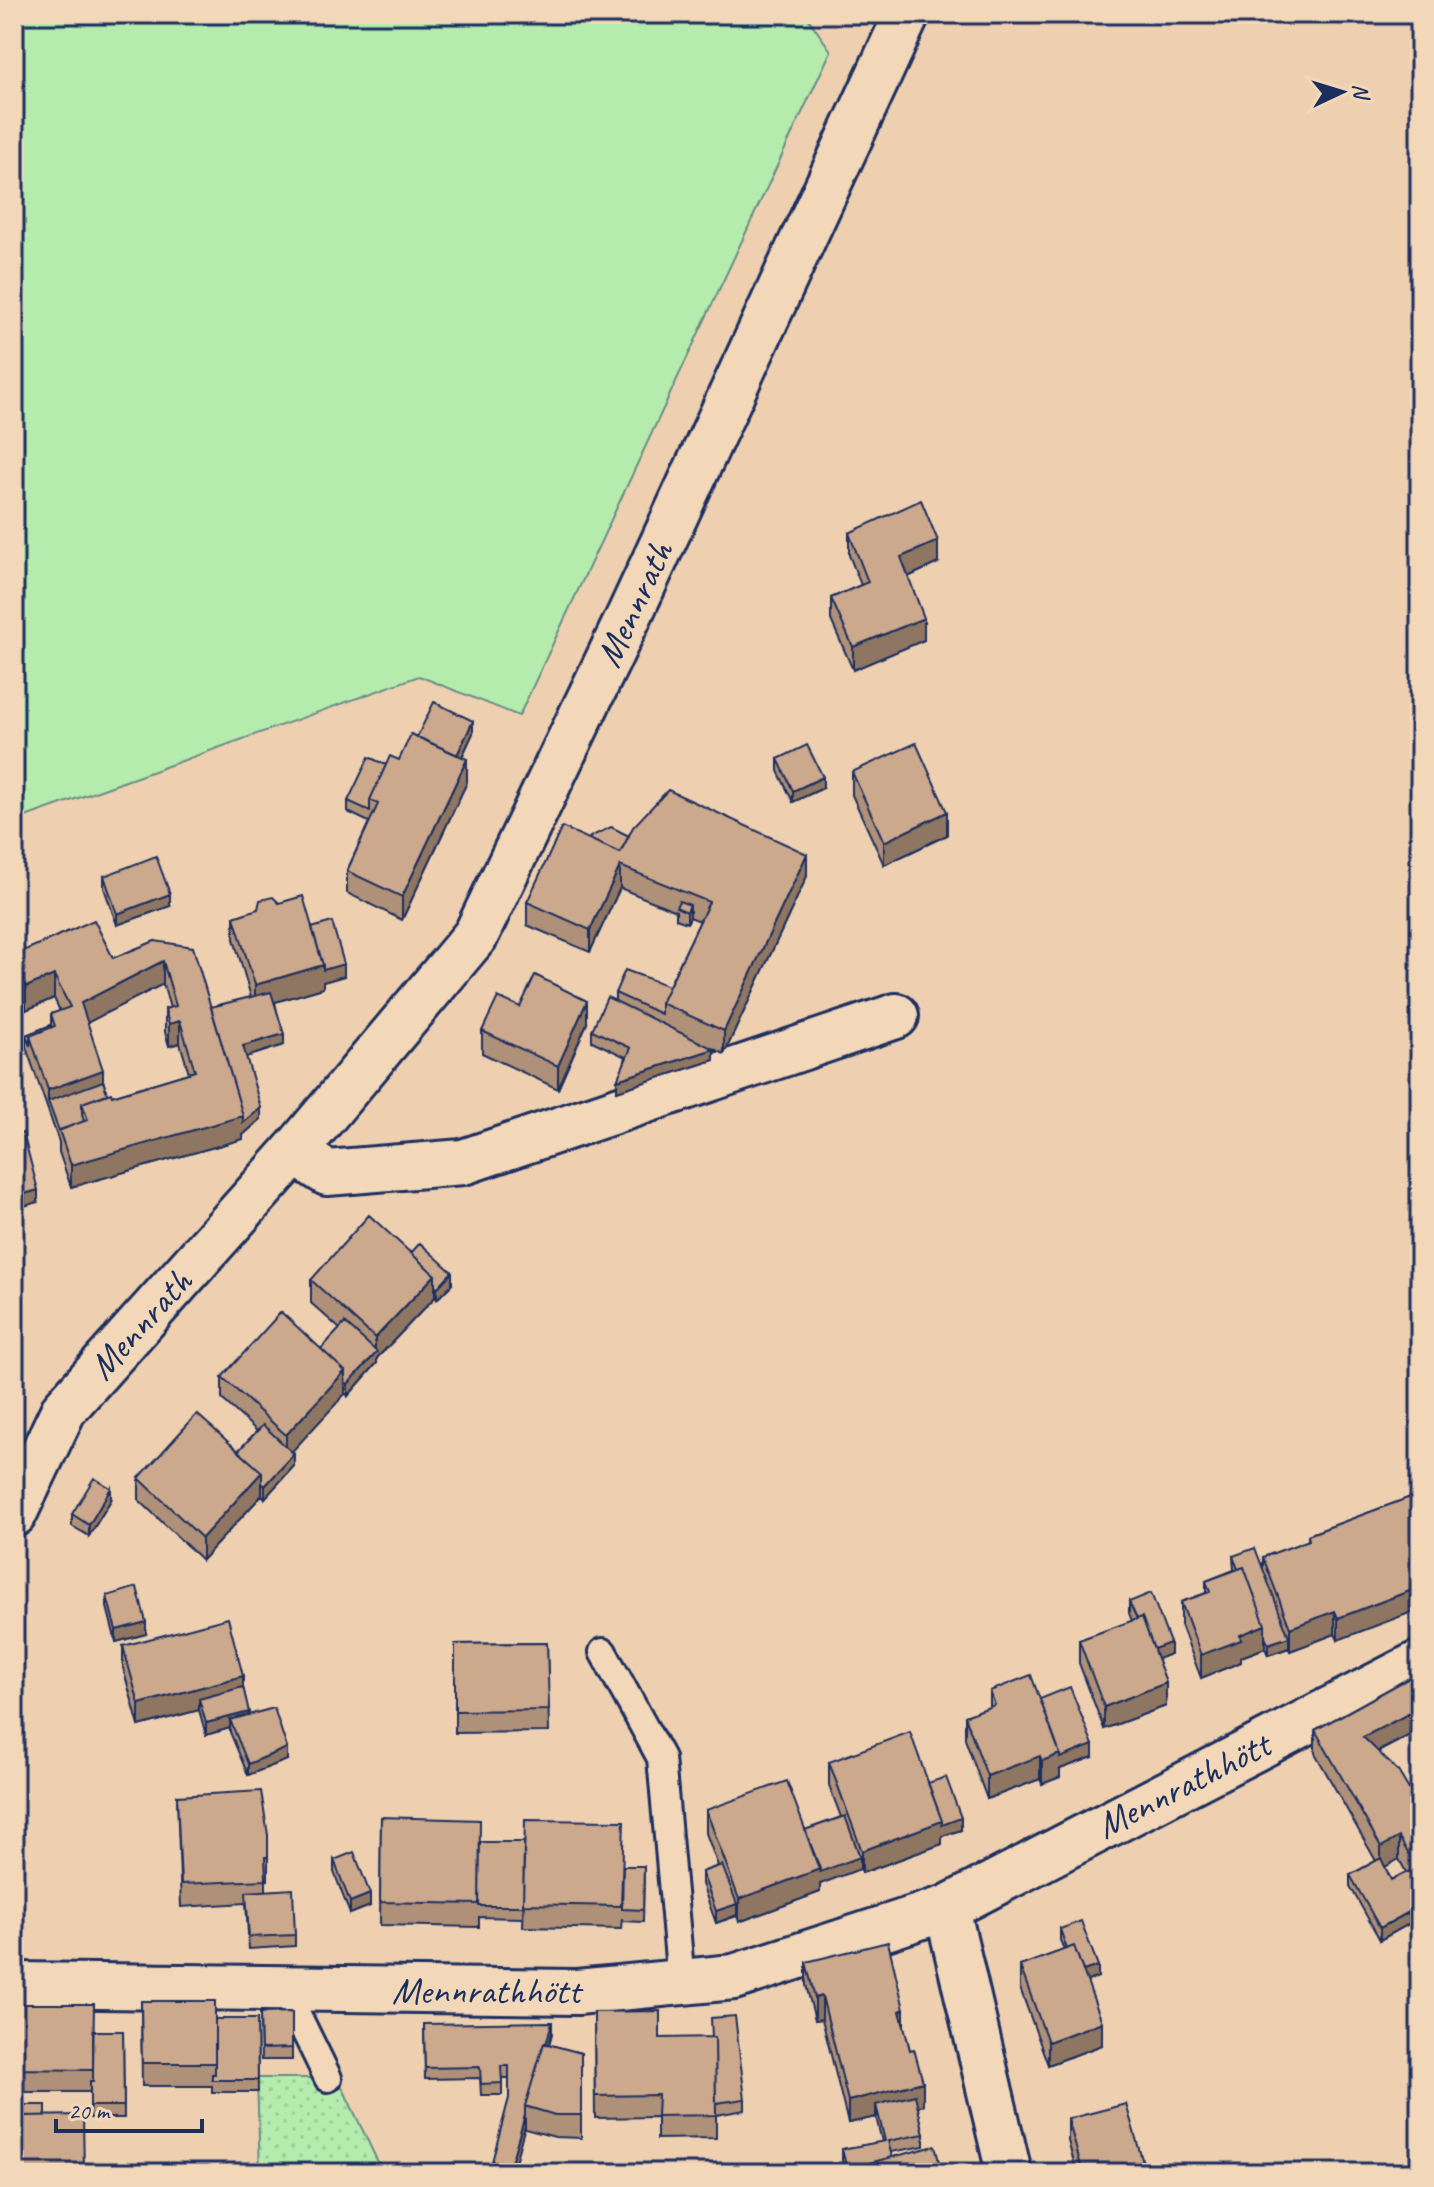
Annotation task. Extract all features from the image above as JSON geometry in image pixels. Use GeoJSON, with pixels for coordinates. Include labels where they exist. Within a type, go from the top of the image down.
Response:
{"type":"FeatureCollection","features":[{"type":"Feature","properties":{"kind":"street","name":"Mennrath"},"geometry":{"type":"LineString","coordinates":[[14,1514],[64,1409],[294,1152],[476,935],[642,587],[907,14]]}},
{"type":"Feature","properties":{"kind":"street"},"geometry":{"type":"LineString","coordinates":[[294,1152],[327,1173],[463,1162],[896,1016]]}},
{"type":"Feature","properties":{"kind":"street","name":"Mennrathhött"},"geometry":{"type":"LineString","coordinates":[[14,1985],[577,1992],[734,1977],[947,1908],[1420,1663]]}},
{"type":"Feature","properties":{"kind":"street"},"geometry":{"type":"LineString","coordinates":[[947,1908],[1009,2173]]}},
{"type":"Feature","properties":{"kind":"lane"},"geometry":{"type":"LineString","coordinates":[[603,1652],[661,1758],[681,1982]]}},
{"type":"Feature","properties":{"kind":"lane"},"geometry":{"type":"LineString","coordinates":[[284,1988],[328,2078]]}},
{"type":"Feature","properties":{"kind":"green space"},"geometry":{"type":"Polygon","coordinates":[[[14,14],[805,14],[831,51],[519,716],[419,676],[14,821],[14,14]]]}},
{"type":"Feature","properties":{"kind":"green space"},"geometry":{"type":"Polygon","coordinates":[[[257,2078],[338,2078],[383,2173],[260,2173],[257,2078]]]}},
{"type":"Feature","properties":{"kind":"building"},"geometry":{"type":"Polygon","coordinates":[[[921,500],[938,541],[901,557],[924,618],[853,647],[831,598],[868,582],[849,533],[921,500]]]}},
{"type":"Feature","properties":{"kind":"building"},"geometry":{"type":"Polygon","coordinates":[[[434,702],[473,721],[457,755],[417,737],[434,702]]]}},
{"type":"Feature","properties":{"kind":"building"},"geometry":{"type":"Polygon","coordinates":[[[411,734],[467,759],[402,897],[347,871],[378,804],[370,800],[390,756],[399,760],[411,734]]]}},
{"type":"Feature","properties":{"kind":"building"},"geometry":{"type":"Polygon","coordinates":[[[916,743],[947,812],[884,842],[852,772],[916,743]]]}},
{"type":"Feature","properties":{"kind":"building"},"geometry":{"type":"Polygon","coordinates":[[[807,745],[823,777],[793,791],[778,759],[807,745]]]}},
{"type":"Feature","properties":{"kind":"building"},"geometry":{"type":"Polygon","coordinates":[[[369,757],[386,765],[370,800],[370,811],[348,801],[369,757]]]}},
{"type":"Feature","properties":{"kind":"building"},"geometry":{"type":"Polygon","coordinates":[[[668,790],[807,854],[724,1031],[661,1003],[709,902],[620,866],[590,930],[527,902],[562,827],[620,853],[633,827],[668,790]]]}},
{"type":"Feature","properties":{"kind":"building"},"geometry":{"type":"Polygon","coordinates":[[[611,827],[629,836],[620,853],[589,839],[611,827]]]}},
{"type":"Feature","properties":{"kind":"building"},"geometry":{"type":"Polygon","coordinates":[[[156,856],[170,894],[117,914],[104,876],[156,856]]]}},
{"type":"Feature","properties":{"kind":"building"},"geometry":{"type":"Polygon","coordinates":[[[303,896],[323,965],[255,985],[234,917],[258,909],[260,900],[273,897],[279,903],[303,896]]]}},
{"type":"Feature","properties":{"kind":"building"},"geometry":{"type":"Polygon","coordinates":[[[679,901],[690,905],[687,912],[676,907],[679,901]]]}},
{"type":"Feature","properties":{"kind":"building"},"geometry":{"type":"Polygon","coordinates":[[[94,920],[113,958],[155,941],[193,947],[243,1116],[71,1165],[59,1130],[88,1120],[82,1103],[195,1071],[180,1021],[169,1024],[165,1009],[176,1006],[163,961],[81,1003],[103,1070],[48,1090],[30,1036],[55,1026],[51,1014],[70,1007],[54,975],[26,987],[14,955],[94,920]]]}},
{"type":"Feature","properties":{"kind":"building"},"geometry":{"type":"Polygon","coordinates":[[[332,922],[344,964],[323,970],[312,928],[332,922]]]}},
{"type":"Feature","properties":{"kind":"building"},"geometry":{"type":"Polygon","coordinates":[[[625,970],[669,986],[661,1003],[661,1014],[615,993],[625,970]]]}},
{"type":"Feature","properties":{"kind":"building"},"geometry":{"type":"Polygon","coordinates":[[[535,975],[587,1001],[558,1066],[482,1031],[498,997],[520,1007],[535,975]]]}},
{"type":"Feature","properties":{"kind":"building"},"geometry":{"type":"Polygon","coordinates":[[[271,992],[284,1034],[243,1046],[261,1108],[243,1123],[211,1007],[271,992]]]}},
{"type":"Feature","properties":{"kind":"building"},"geometry":{"type":"Polygon","coordinates":[[[607,997],[714,1049],[617,1080],[631,1048],[592,1030],[607,997]]]}},
{"type":"Feature","properties":{"kind":"building"},"geometry":{"type":"Polygon","coordinates":[[[51,1025],[30,1036],[30,1046],[26,1035],[51,1025]]]}},
{"type":"Feature","properties":{"kind":"building"},"geometry":{"type":"Polygon","coordinates":[[[103,1081],[107,1094],[82,1103],[84,1121],[59,1131],[48,1101],[103,1081]]]}},
{"type":"Feature","properties":{"kind":"building"},"geometry":{"type":"Polygon","coordinates":[[[23,1133],[38,1190],[14,1197],[14,1135],[23,1133]]]}},
{"type":"Feature","properties":{"kind":"building"},"geometry":{"type":"Polygon","coordinates":[[[14,1213],[20,1238],[14,1240],[14,1213]]]}},
{"type":"Feature","properties":{"kind":"building"},"geometry":{"type":"Polygon","coordinates":[[[369,1215],[435,1275],[375,1338],[311,1280],[369,1215]]]}},
{"type":"Feature","properties":{"kind":"building"},"geometry":{"type":"Polygon","coordinates":[[[420,1243],[452,1272],[437,1288],[435,1275],[411,1253],[420,1243]]]}},
{"type":"Feature","properties":{"kind":"building"},"geometry":{"type":"Polygon","coordinates":[[[281,1312],[345,1371],[286,1435],[222,1377],[281,1312]]]}},
{"type":"Feature","properties":{"kind":"building"},"geometry":{"type":"Polygon","coordinates":[[[345,1323],[377,1352],[348,1384],[345,1382],[345,1371],[321,1349],[345,1323]]]}},
{"type":"Feature","properties":{"kind":"building"},"geometry":{"type":"Polygon","coordinates":[[[197,1414],[262,1472],[202,1538],[139,1478],[197,1414]]]}},
{"type":"Feature","properties":{"kind":"building"},"geometry":{"type":"Polygon","coordinates":[[[263,1425],[294,1454],[265,1486],[262,1472],[238,1451],[263,1425]]]}},
{"type":"Feature","properties":{"kind":"building"},"geometry":{"type":"Polygon","coordinates":[[[94,1478],[111,1488],[89,1525],[72,1514],[94,1478]]]}},
{"type":"Feature","properties":{"kind":"building"},"geometry":{"type":"Polygon","coordinates":[[[1416,1495],[1420,1507],[1420,1587],[1338,1618],[1335,1611],[1290,1628],[1263,1557],[1309,1540],[1308,1535],[1416,1495]]]}},
{"type":"Feature","properties":{"kind":"building"},"geometry":{"type":"Polygon","coordinates":[[[1255,1548],[1289,1637],[1268,1644],[1265,1625],[1244,1567],[1238,1569],[1233,1556],[1255,1548]]]}},
{"type":"Feature","properties":{"kind":"building"},"geometry":{"type":"Polygon","coordinates":[[[1244,1567],[1265,1625],[1240,1635],[1241,1640],[1201,1655],[1181,1602],[1210,1592],[1206,1581],[1244,1567]]]}},
{"type":"Feature","properties":{"kind":"building"},"geometry":{"type":"Polygon","coordinates":[[[137,1587],[146,1622],[116,1630],[107,1596],[137,1587]]]}},
{"type":"Feature","properties":{"kind":"building"},"geometry":{"type":"Polygon","coordinates":[[[1151,1593],[1170,1643],[1154,1649],[1142,1617],[1137,1619],[1129,1602],[1151,1593]]]}},
{"type":"Feature","properties":{"kind":"building"},"geometry":{"type":"Polygon","coordinates":[[[1142,1617],[1166,1683],[1104,1707],[1079,1640],[1142,1617]]]}},
{"type":"Feature","properties":{"kind":"building"},"geometry":{"type":"Polygon","coordinates":[[[228,1618],[243,1676],[139,1704],[123,1646],[228,1618]]]}},
{"type":"Feature","properties":{"kind":"building"},"geometry":{"type":"Polygon","coordinates":[[[547,1643],[549,1710],[455,1711],[455,1644],[547,1643]]]}},
{"type":"Feature","properties":{"kind":"building"},"geometry":{"type":"Polygon","coordinates":[[[1420,1672],[1420,1708],[1363,1737],[1398,1771],[1420,1808],[1418,1871],[1399,1837],[1381,1847],[1315,1730],[1420,1672]]]}},
{"type":"Feature","properties":{"kind":"building"},"geometry":{"type":"Polygon","coordinates":[[[1031,1675],[1060,1754],[1042,1761],[1040,1756],[987,1776],[965,1716],[995,1705],[990,1691],[1031,1675]]]}},
{"type":"Feature","properties":{"kind":"building"},"geometry":{"type":"Polygon","coordinates":[[[243,1687],[249,1712],[206,1723],[199,1699],[243,1687]]]}},
{"type":"Feature","properties":{"kind":"building"},"geometry":{"type":"Polygon","coordinates":[[[1070,1687],[1093,1745],[1060,1758],[1040,1699],[1070,1687]]]}},
{"type":"Feature","properties":{"kind":"building"},"geometry":{"type":"Polygon","coordinates":[[[274,1708],[287,1748],[248,1764],[230,1720],[274,1708]]]}},
{"type":"Feature","properties":{"kind":"building"},"geometry":{"type":"Polygon","coordinates":[[[910,1732],[942,1821],[862,1851],[829,1762],[910,1732]]]}},
{"type":"Feature","properties":{"kind":"building"},"geometry":{"type":"Polygon","coordinates":[[[946,1777],[961,1818],[942,1825],[928,1783],[946,1777]]]}},
{"type":"Feature","properties":{"kind":"building"},"geometry":{"type":"Polygon","coordinates":[[[787,1781],[820,1869],[739,1899],[706,1810],[787,1781]]]}},
{"type":"Feature","properties":{"kind":"building"},"geometry":{"type":"Polygon","coordinates":[[[261,1791],[268,1835],[266,1880],[181,1884],[177,1796],[261,1791]]]}},
{"type":"Feature","properties":{"kind":"building"},"geometry":{"type":"Polygon","coordinates":[[[845,1816],[860,1857],[820,1872],[805,1830],[845,1816]]]}},
{"type":"Feature","properties":{"kind":"building"},"geometry":{"type":"Polygon","coordinates":[[[381,1817],[480,1820],[479,1904],[380,1902],[381,1817]]]}},
{"type":"Feature","properties":{"kind":"building"},"geometry":{"type":"Polygon","coordinates":[[[525,1820],[624,1821],[621,1906],[523,1904],[525,1820]]]}},
{"type":"Feature","properties":{"kind":"building"},"geometry":{"type":"Polygon","coordinates":[[[480,1842],[524,1842],[523,1906],[479,1906],[480,1842]]]}},
{"type":"Feature","properties":{"kind":"building"},"geometry":{"type":"Polygon","coordinates":[[[354,1852],[370,1894],[350,1902],[334,1860],[354,1852]]]}},
{"type":"Feature","properties":{"kind":"building"},"geometry":{"type":"Polygon","coordinates":[[[1381,1858],[1391,1880],[1412,1870],[1420,1885],[1420,1906],[1380,1928],[1350,1875],[1381,1858]]]}},
{"type":"Feature","properties":{"kind":"building"},"geometry":{"type":"Polygon","coordinates":[[[722,1865],[737,1904],[716,1911],[702,1872],[722,1865]]]}},
{"type":"Feature","properties":{"kind":"building"},"geometry":{"type":"Polygon","coordinates":[[[623,1866],[644,1866],[643,1910],[622,1909],[623,1866]]]}},
{"type":"Feature","properties":{"kind":"building"},"geometry":{"type":"Polygon","coordinates":[[[293,1889],[295,1935],[249,1937],[246,1892],[293,1889]]]}},
{"type":"Feature","properties":{"kind":"building"},"geometry":{"type":"Polygon","coordinates":[[[1081,1921],[1098,1966],[1083,1971],[1074,1946],[1067,1949],[1060,1929],[1081,1921]]]}},
{"type":"Feature","properties":{"kind":"building"},"geometry":{"type":"Polygon","coordinates":[[[888,1942],[904,2009],[900,2011],[910,2050],[914,2049],[923,2082],[848,2101],[822,1996],[815,1998],[806,1962],[888,1942]]]}},
{"type":"Feature","properties":{"kind":"building"},"geometry":{"type":"Polygon","coordinates":[[[1074,1946],[1102,2022],[1048,2042],[1020,1966],[1074,1946]]]}},
{"type":"Feature","properties":{"kind":"building"},"geometry":{"type":"Polygon","coordinates":[[[141,2001],[215,2001],[215,2063],[142,2063],[141,2001]]]}},
{"type":"Feature","properties":{"kind":"building"},"geometry":{"type":"Polygon","coordinates":[[[14,2004],[94,2004],[93,2070],[14,2069],[14,2004]]]}},
{"type":"Feature","properties":{"kind":"building"},"geometry":{"type":"Polygon","coordinates":[[[660,2011],[660,2038],[715,2037],[716,2115],[657,2116],[658,2095],[595,2096],[594,2012],[660,2011]]]}},
{"type":"Feature","properties":{"kind":"building"},"geometry":{"type":"Polygon","coordinates":[[[292,2012],[292,2048],[261,2049],[260,2013],[292,2012]]]}},
{"type":"Feature","properties":{"kind":"building"},"geometry":{"type":"Polygon","coordinates":[[[735,2016],[745,2099],[716,2103],[715,2037],[712,2037],[711,2018],[735,2016]]]}},
{"type":"Feature","properties":{"kind":"building"},"geometry":{"type":"Polygon","coordinates":[[[215,2019],[257,2019],[258,2080],[212,2080],[212,2074],[215,2074],[215,2019]]]}},
{"type":"Feature","properties":{"kind":"building"},"geometry":{"type":"Polygon","coordinates":[[[552,2022],[525,2106],[508,2173],[489,2173],[509,2098],[509,2066],[501,2066],[502,2083],[481,2084],[480,2067],[425,2068],[424,2024],[552,2022]]]}},
{"type":"Feature","properties":{"kind":"building"},"geometry":{"type":"Polygon","coordinates":[[[93,2031],[123,2031],[124,2106],[90,2106],[93,2031]]]}},
{"type":"Feature","properties":{"kind":"building"},"geometry":{"type":"Polygon","coordinates":[[[544,2043],[581,2053],[581,2115],[555,2115],[525,2106],[544,2043]]]}},
{"type":"Feature","properties":{"kind":"building"},"geometry":{"type":"Polygon","coordinates":[[[915,2095],[924,2134],[888,2141],[892,2157],[850,2168],[848,2173],[842,2149],[885,2141],[876,2105],[915,2095]]]}},
{"type":"Feature","properties":{"kind":"building"},"geometry":{"type":"Polygon","coordinates":[[[1126,2104],[1146,2173],[1083,2173],[1068,2119],[1126,2104]]]}},
{"type":"Feature","properties":{"kind":"building"},"geometry":{"type":"Polygon","coordinates":[[[14,2105],[46,2105],[46,2116],[22,2116],[22,2126],[14,2126],[14,2105]]]}},
{"type":"Feature","properties":{"kind":"building"},"geometry":{"type":"Polygon","coordinates":[[[83,2115],[84,2173],[22,2173],[22,2116],[83,2115]]]}},
{"type":"Feature","properties":{"kind":"building"},"geometry":{"type":"Polygon","coordinates":[[[935,2146],[942,2173],[851,2173],[850,2168],[935,2146]]]}}]}
